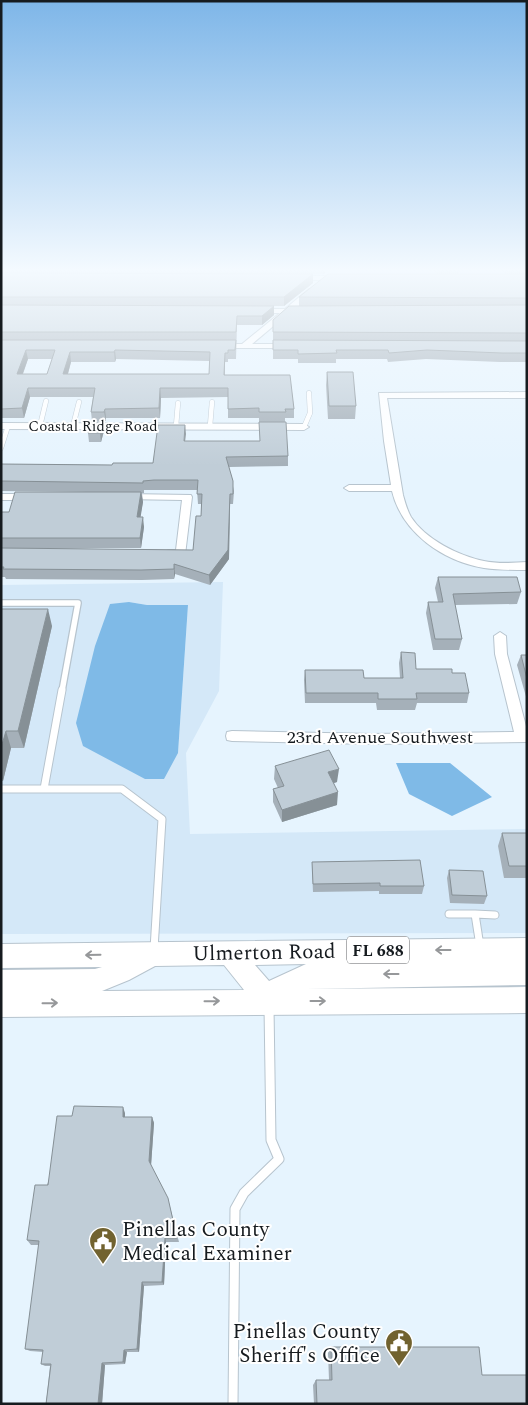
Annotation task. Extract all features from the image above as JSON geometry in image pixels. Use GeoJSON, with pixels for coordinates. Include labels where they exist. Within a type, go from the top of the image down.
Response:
{"type":"FeatureCollection","features":[{"type":"Feature","properties":{"kind":"main road","name":"Ulmerton Road"},"geometry":{"type":"LineString","coordinates":[[1,956],[527,950]]}},
{"type":"Feature","properties":{"kind":"main road"},"geometry":{"type":"LineString","coordinates":[[230,953],[269,1001]]}},
{"type":"Feature","properties":{"kind":"main road"},"geometry":{"type":"LineString","coordinates":[[1,982],[95,981],[120,972],[154,954]]}},
{"type":"Feature","properties":{"kind":"main road"},"geometry":{"type":"LineString","coordinates":[[269,1001],[281,987],[307,976],[527,973]]}},
{"type":"Feature","properties":{"kind":"main road"},"geometry":{"type":"LineString","coordinates":[[1,1004],[527,1000]]}},
{"type":"Feature","properties":{"kind":"street"},"geometry":{"type":"LineString","coordinates":[[244,346],[257,336]]}},
{"type":"Feature","properties":{"kind":"street"},"geometry":{"type":"LineString","coordinates":[[205,346],[302,346]]}},
{"type":"Feature","properties":{"kind":"street"},"geometry":{"type":"LineString","coordinates":[[527,396],[382,396],[397,488],[407,518],[428,538],[461,556],[481,564],[527,566]]}},
{"type":"Feature","properties":{"kind":"street","name":"Coastal Ridge Road"},"geometry":{"type":"LineString","coordinates":[[5,426],[304,427]]}},
{"type":"Feature","properties":{"kind":"street"},"geometry":{"type":"LineString","coordinates":[[349,488],[397,488]]}},
{"type":"Feature","properties":{"kind":"street"},"geometry":{"type":"LineString","coordinates":[[1,497],[40,497]]}},
{"type":"Feature","properties":{"kind":"street"},"geometry":{"type":"LineString","coordinates":[[119,497],[187,497],[181,553],[161,553]]}},
{"type":"Feature","properties":{"kind":"street"},"geometry":{"type":"LineString","coordinates":[[500,636],[501,654],[524,737]]}},
{"type":"Feature","properties":{"kind":"street","name":"23rd Avenue Southwest"},"geometry":{"type":"LineString","coordinates":[[232,736],[372,739],[524,737]]}},
{"type":"Feature","properties":{"kind":"lane"},"geometry":{"type":"LineString","coordinates":[[304,427],[310,413],[309,393]]}},
{"type":"Feature","properties":{"kind":"lane"},"geometry":{"type":"LineString","coordinates":[[40,426],[46,401]]}},
{"type":"Feature","properties":{"kind":"lane"},"geometry":{"type":"LineString","coordinates":[[74,426],[79,402]]}},
{"type":"Feature","properties":{"kind":"lane"},"geometry":{"type":"LineString","coordinates":[[210,426],[212,402]]}},
{"type":"Feature","properties":{"kind":"lane"},"geometry":{"type":"LineString","coordinates":[[176,426],[178,403]]}},
{"type":"Feature","properties":{"kind":"lane"},"geometry":{"type":"LineString","coordinates":[[1,448],[5,426]]}},
{"type":"Feature","properties":{"kind":"lane"},"geometry":{"type":"LineString","coordinates":[[1,603],[78,603],[44,789]]}},
{"type":"Feature","properties":{"kind":"lane"},"geometry":{"type":"LineString","coordinates":[[1,789],[122,789],[162,819],[154,954]]}},
{"type":"Feature","properties":{"kind":"lane"},"geometry":{"type":"LineString","coordinates":[[449,914],[495,915]]}},
{"type":"Feature","properties":{"kind":"lane"},"geometry":{"type":"LineString","coordinates":[[475,914],[480,950]]}},
{"type":"Feature","properties":{"kind":"lane"},"geometry":{"type":"LineString","coordinates":[[233,1404],[235,1210],[244,1193],[279,1159],[271,1140],[269,1001]]}},
{"type":"Feature","properties":{"kind":"shaded area"},"geometry":{"type":"Polygon","coordinates":[[[223,582],[219,691],[186,753],[190,834],[527,829],[527,933],[1,934],[1,585],[223,582]],[[129,602],[178,753],[188,606],[147,605],[129,602]]]}},
{"type":"Feature","properties":{"kind":"shaded area"},"geometry":{"type":"Polygon","coordinates":[[[129,602],[147,605],[188,605],[178,753],[164,779],[145,779],[83,746],[76,723],[95,646],[110,604],[129,602]]]}},
{"type":"Feature","properties":{"kind":"shaded area"},"geometry":{"type":"Polygon","coordinates":[[[396,763],[450,763],[492,797],[452,816],[409,794],[396,763]]]}},
{"type":"Feature","properties":{"kind":"building"},"geometry":{"type":"Polygon","coordinates":[[[1,340],[236,340],[235,350],[228,350],[228,353],[225,353],[224,375],[290,375],[294,409],[285,409],[286,412],[259,412],[259,408],[228,409],[228,388],[160,388],[159,408],[105,409],[104,412],[91,412],[95,388],[28,388],[22,408],[1,409],[1,340]],[[26,350],[17,374],[47,374],[55,350],[26,350]],[[115,350],[114,352],[70,352],[63,374],[209,374],[210,352],[115,350]]]}},
{"type":"Feature","properties":{"kind":"building"},"geometry":{"type":"Polygon","coordinates":[[[273,340],[527,341],[527,353],[427,350],[389,353],[388,350],[336,350],[337,353],[298,354],[298,350],[273,350],[273,340]]]}},
{"type":"Feature","properties":{"kind":"building"},"geometry":{"type":"Polygon","coordinates":[[[327,372],[353,372],[356,406],[329,406],[327,372]]]}},
{"type":"Feature","properties":{"kind":"building"},"geometry":{"type":"Polygon","coordinates":[[[89,422],[102,422],[100,433],[88,433],[89,422]]]}},
{"type":"Feature","properties":{"kind":"building"},"geometry":{"type":"Polygon","coordinates":[[[259,422],[286,422],[288,456],[226,457],[233,481],[233,494],[230,494],[228,550],[209,575],[174,564],[174,569],[141,570],[3,569],[4,567],[1,567],[1,548],[193,550],[196,516],[201,516],[202,494],[197,494],[198,480],[154,480],[143,481],[143,483],[1,481],[1,464],[112,465],[113,463],[153,463],[158,425],[185,425],[184,441],[260,441],[259,422]]]}},
{"type":"Feature","properties":{"kind":"building"},"geometry":{"type":"Polygon","coordinates":[[[15,492],[141,492],[137,517],[143,517],[140,538],[1,538],[1,512],[9,512],[15,492]]]}},
{"type":"Feature","properties":{"kind":"building"},"geometry":{"type":"Polygon","coordinates":[[[438,577],[517,577],[521,592],[453,594],[462,639],[435,639],[428,602],[443,602],[438,577]]]}},
{"type":"Feature","properties":{"kind":"building"},"geometry":{"type":"Polygon","coordinates":[[[1,609],[48,609],[18,731],[6,731],[1,748],[1,609]]]}},
{"type":"Feature","properties":{"kind":"building"},"geometry":{"type":"Polygon","coordinates":[[[401,652],[415,653],[416,669],[452,669],[452,673],[465,673],[469,693],[416,693],[417,699],[378,699],[378,693],[306,693],[305,670],[363,670],[364,678],[403,678],[401,652]]]}},
{"type":"Feature","properties":{"kind":"building"},"geometry":{"type":"Polygon","coordinates":[[[521,655],[527,655],[527,679],[521,655]]]}},
{"type":"Feature","properties":{"kind":"building"},"geometry":{"type":"Polygon","coordinates":[[[329,750],[339,769],[328,772],[338,792],[282,810],[273,789],[284,786],[275,766],[329,750]]]}},
{"type":"Feature","properties":{"kind":"building"},"geometry":{"type":"Polygon","coordinates":[[[502,833],[527,833],[527,866],[509,866],[502,833]]]}},
{"type":"Feature","properties":{"kind":"building"},"geometry":{"type":"Polygon","coordinates":[[[420,860],[424,886],[380,886],[380,883],[313,884],[312,862],[420,860]]]}},
{"type":"Feature","properties":{"kind":"building"},"geometry":{"type":"Polygon","coordinates":[[[449,870],[483,871],[487,896],[452,895],[449,870]]]}},
{"type":"Feature","properties":{"kind":"building","name":"Pinellas County Medical Examiner"},"geometry":{"type":"Polygon","coordinates":[[[74,1106],[123,1107],[123,1117],[152,1117],[149,1161],[168,1198],[177,1238],[165,1238],[162,1282],[142,1282],[137,1349],[124,1350],[123,1362],[102,1363],[98,1404],[46,1404],[51,1364],[41,1364],[43,1350],[25,1349],[39,1241],[27,1240],[35,1185],[48,1185],[57,1116],[72,1116],[74,1106]]]}},
{"type":"Feature","properties":{"kind":"building","name":"Pinellas County Sheriff's Office"},"geometry":{"type":"Polygon","coordinates":[[[331,1347],[479,1347],[482,1375],[527,1375],[527,1404],[317,1404],[316,1380],[332,1380],[331,1347]]]}},
{"type":"Feature","properties":{"kind":"place","name":"Pinellas County Medical Examiner"},"geometry":{"type":"Point","coordinates":[103,1265]}},
{"type":"Feature","properties":{"kind":"place","name":"Pinellas County Sheriff's Office"},"geometry":{"type":"Point","coordinates":[399,1367]}}]}
